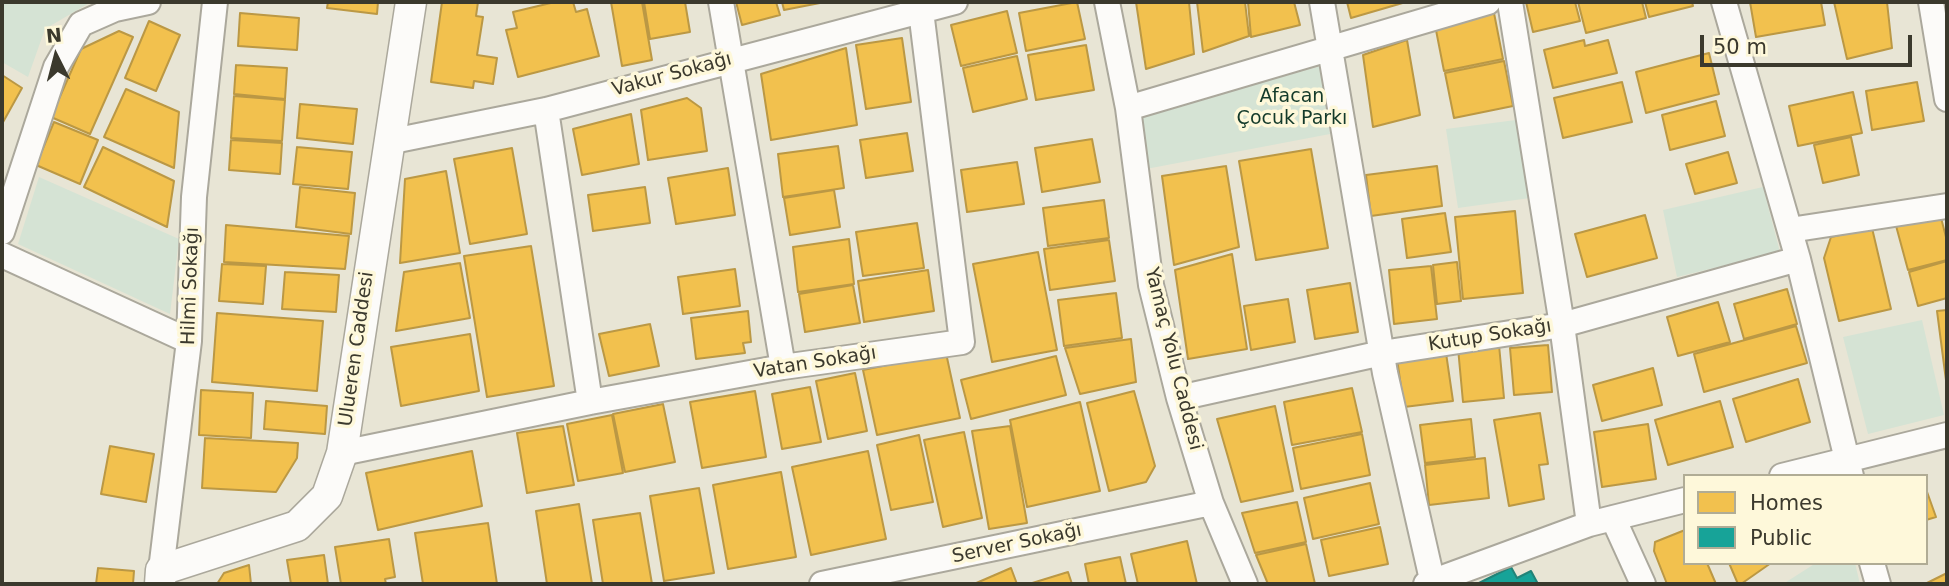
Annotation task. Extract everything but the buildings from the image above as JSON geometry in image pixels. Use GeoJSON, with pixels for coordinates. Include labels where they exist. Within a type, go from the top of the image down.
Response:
{"type":"FeatureCollection","features":[{"type":"Feature","properties":{"kind":"street"},"geometry":{"type":"LineString","coordinates":[[2,232],[56,67],[81,24],[115,9],[148,2]]}},
{"type":"Feature","properties":{"kind":"street","name":"Hilmi Sokağı"},"geometry":{"type":"LineString","coordinates":[[160,577],[189,341],[194,197],[215,2]]}},
{"type":"Feature","properties":{"kind":"street","name":"Ulueren Caddesi"},"geometry":{"type":"LineString","coordinates":[[160,577],[297,526],[327,496],[342,453],[411,2]]}},
{"type":"Feature","properties":{"kind":"street"},"geometry":{"type":"LineString","coordinates":[[722,2],[783,367]]}},
{"type":"Feature","properties":{"kind":"street","name":"Vakur Sokağı"},"geometry":{"type":"LineString","coordinates":[[388,142],[546,110],[733,58],[955,2]]}},
{"type":"Feature","properties":{"kind":"street","name":"Yamaç Yolu Caddesi"},"geometry":{"type":"LineString","coordinates":[[1107,2],[1128,108],[1151,285],[1178,398],[1211,503],[1245,584]]}},
{"type":"Feature","properties":{"kind":"street"},"geometry":{"type":"LineString","coordinates":[[1322,2],[1382,353],[1430,584],[1601,521],[1683,500]]}},
{"type":"Feature","properties":{"kind":"street"},"geometry":{"type":"LineString","coordinates":[[1128,108],[1488,2]]}},
{"type":"Feature","properties":{"kind":"street"},"geometry":{"type":"LineString","coordinates":[[1510,2],[1562,325],[1601,521],[1643,584]]}},
{"type":"Feature","properties":{"kind":"street"},"geometry":{"type":"LineString","coordinates":[[1724,2],[1790,230],[1849,468]]}},
{"type":"Feature","properties":{"kind":"street"},"geometry":{"type":"LineString","coordinates":[[1931,2],[1947,99]]}},
{"type":"Feature","properties":{"kind":"street","name":"Vatan Sokağı"},"geometry":{"type":"LineString","coordinates":[[342,453],[590,402],[783,367],[962,342],[921,10]]}},
{"type":"Feature","properties":{"kind":"street"},"geometry":{"type":"LineString","coordinates":[[546,110],[590,402]]}},
{"type":"Feature","properties":{"kind":"street"},"geometry":{"type":"LineString","coordinates":[[1790,230],[1947,206]]}},
{"type":"Feature","properties":{"kind":"street"},"geometry":{"type":"LineString","coordinates":[[2,255],[189,341]]}},
{"type":"Feature","properties":{"kind":"street","name":"Kutup Sokağı"},"geometry":{"type":"LineString","coordinates":[[1178,398],[1382,353],[1562,325],[1798,260]]}},
{"type":"Feature","properties":{"kind":"street"},"geometry":{"type":"LineString","coordinates":[[1799,474],[1849,468],[1947,435]]}},
{"type":"Feature","properties":{"kind":"street","name":"Server Sokağı"},"geometry":{"type":"LineString","coordinates":[[822,584],[1211,503]]}},
{"type":"Feature","properties":{"kind":"street"},"geometry":{"type":"LineString","coordinates":[[1873,565],[1878,584]]}},
{"type":"Feature","properties":{"kind":"green space"},"geometry":{"type":"Polygon","coordinates":[[[2,2],[91,2],[45,29],[28,77],[2,62],[2,2]]]}},
{"type":"Feature","properties":{"kind":"green space","name":"Afacan Çocuk Parkı"},"geometry":{"type":"Polygon","coordinates":[[[1321,66],[1330,134],[1146,169],[1140,115],[1321,66]]]}},
{"type":"Feature","properties":{"kind":"green space"},"geometry":{"type":"Polygon","coordinates":[[[1516,120],[1530,198],[1458,208],[1446,129],[1516,120]]]}},
{"type":"Feature","properties":{"kind":"green space"},"geometry":{"type":"Polygon","coordinates":[[[39,177],[179,239],[170,314],[18,244],[39,177]]]}},
{"type":"Feature","properties":{"kind":"green space"},"geometry":{"type":"Polygon","coordinates":[[[1763,187],[1780,252],[1677,277],[1663,210],[1763,187]]]}},
{"type":"Feature","properties":{"kind":"green space"},"geometry":{"type":"Polygon","coordinates":[[[1922,320],[1944,415],[1868,434],[1843,337],[1922,320]]]}},
{"type":"Feature","properties":{"kind":"green space"},"geometry":{"type":"Polygon","coordinates":[[[1813,565],[1855,565],[1860,584],[1783,584],[1813,565]]]}}]}
